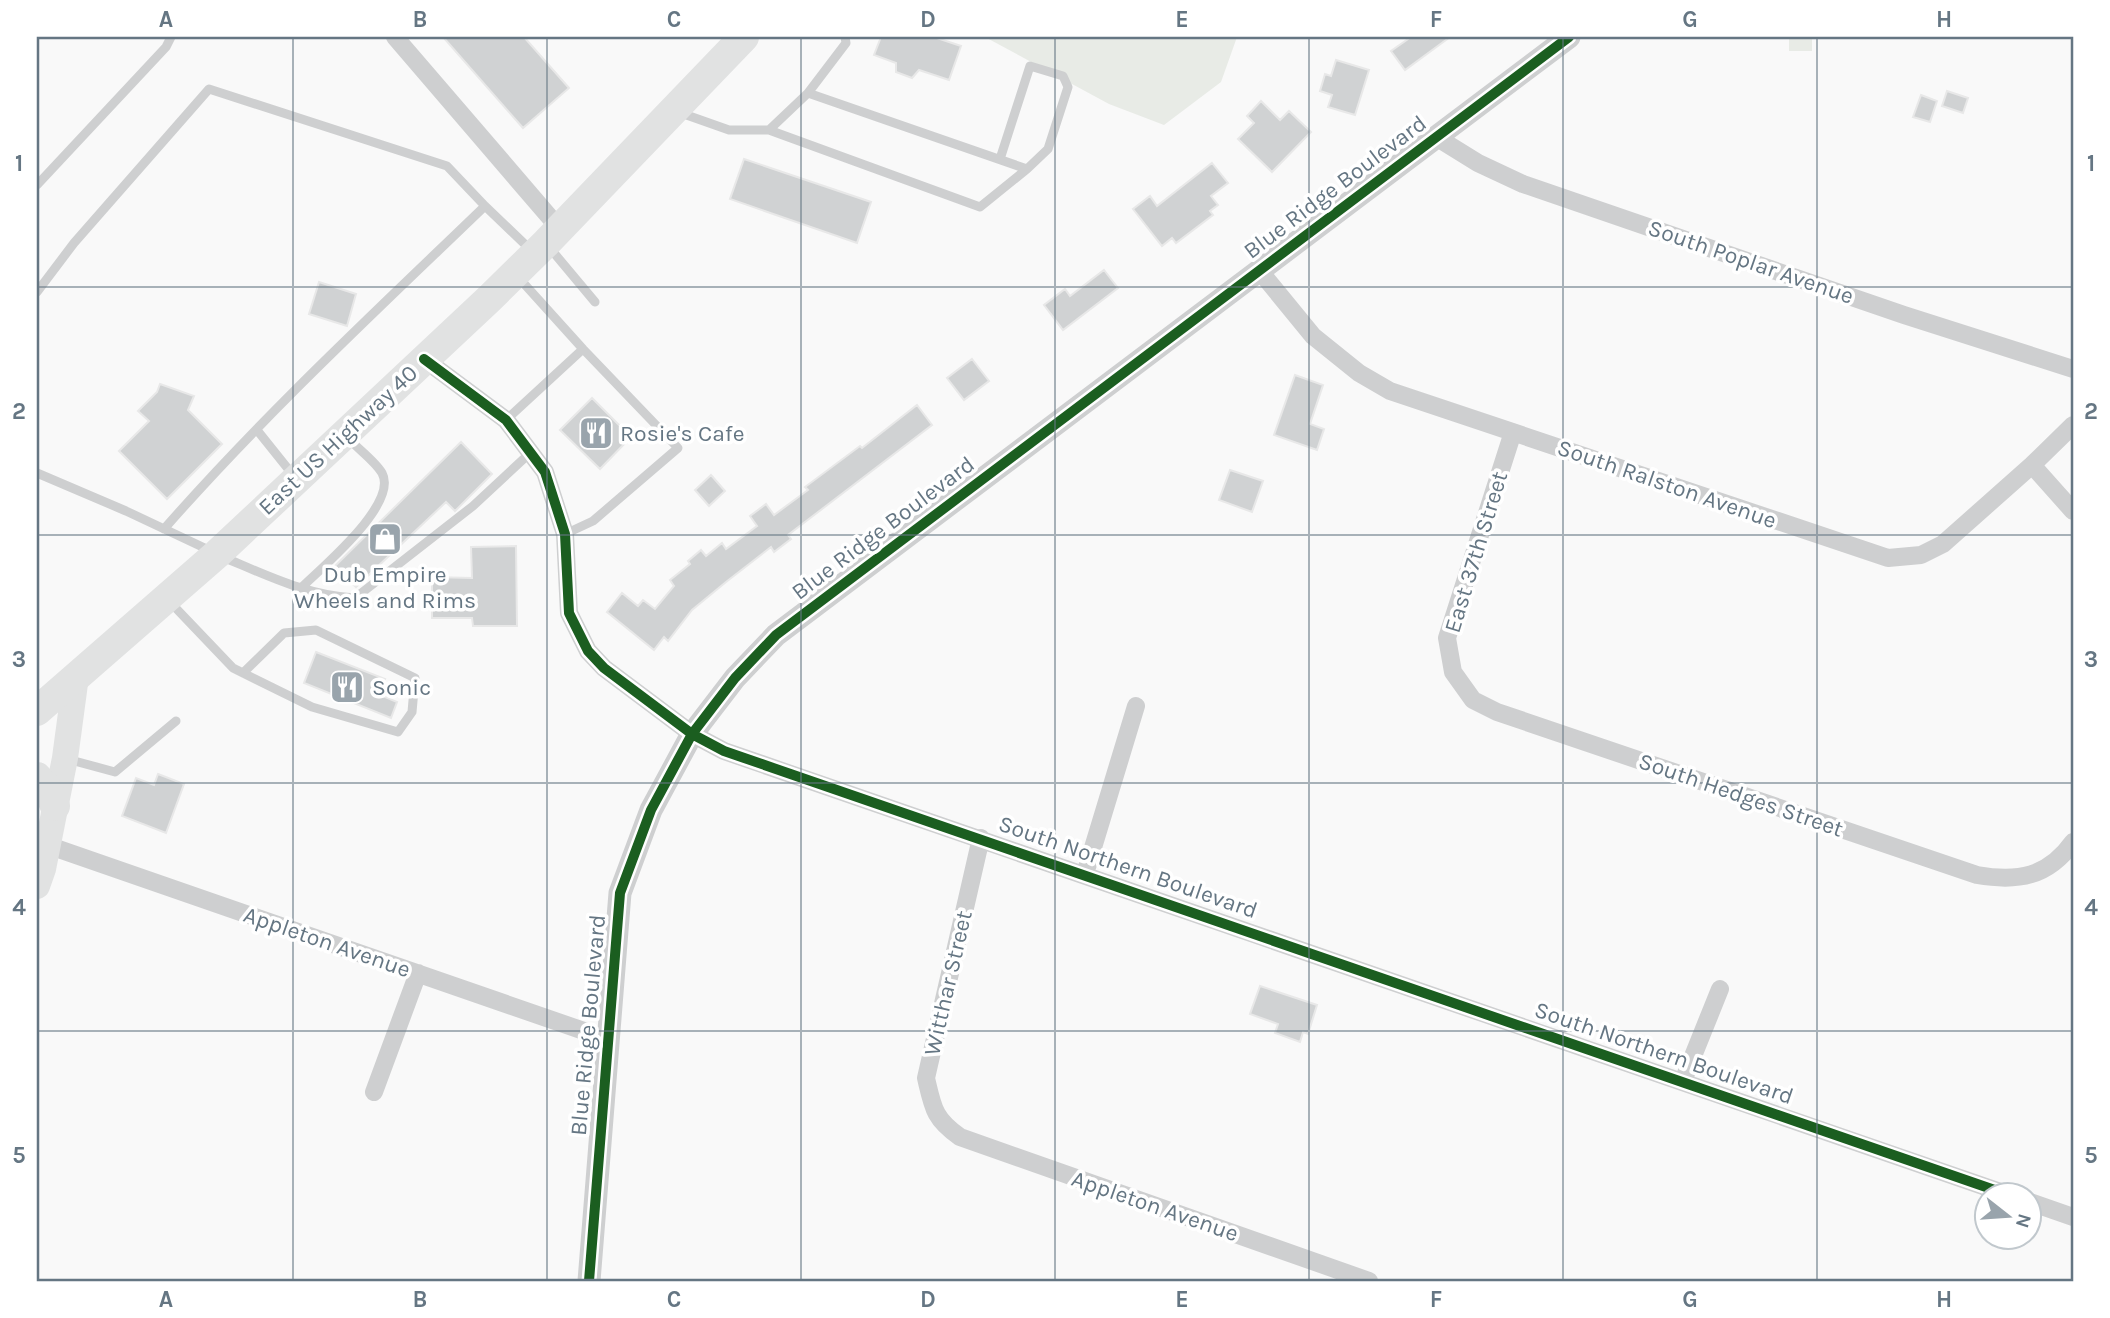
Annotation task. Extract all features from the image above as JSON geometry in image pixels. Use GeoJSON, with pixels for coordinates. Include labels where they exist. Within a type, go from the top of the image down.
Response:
{"type":"FeatureCollection","features":[{"type":"Feature","properties":{"kind":"main road","name":"East US Highway 40"},"geometry":{"type":"LineString","coordinates":[[37,711],[217,554],[424,359],[539,249],[744,37]]}},
{"type":"Feature","properties":{"kind":"main road"},"geometry":{"type":"LineString","coordinates":[[37,882],[65,758],[76,676]]}},
{"type":"Feature","properties":{"kind":"main road"},"geometry":{"type":"LineString","coordinates":[[37,777],[47,788],[55,806]]}},
{"type":"Feature","properties":{"kind":"street","name":"Blue Ridge Boulevard"},"geometry":{"type":"LineString","coordinates":[[589,1281],[620,893],[651,810],[692,734],[735,678],[776,635],[1569,37]]}},
{"type":"Feature","properties":{"kind":"street"},"geometry":{"type":"LineString","coordinates":[[402,39],[539,249]]}},
{"type":"Feature","properties":{"kind":"street","name":"South Poplar Avenue"},"geometry":{"type":"LineString","coordinates":[[1436,137],[1478,163],[1523,184],[1904,315],[2073,369]]}},
{"type":"Feature","properties":{"kind":"street","name":"South Ralston Avenue"},"geometry":{"type":"LineString","coordinates":[[1259,270],[1313,336],[1359,373],[1390,391],[1888,558],[1921,555],[1943,544],[2073,425]]}},
{"type":"Feature","properties":{"kind":"street","name":"South Northern Boulevard"},"geometry":{"type":"LineString","coordinates":[[424,359],[506,421],[545,472],[565,534],[569,612],[588,651],[604,668],[692,734],[724,751],[1974,1182]]}},
{"type":"Feature","properties":{"kind":"street","name":"East 37th Street"},"geometry":{"type":"LineString","coordinates":[[1452,672],[1447,638],[1513,432]]}},
{"type":"Feature","properties":{"kind":"street"},"geometry":{"type":"LineString","coordinates":[[2032,465],[2073,511]]}},
{"type":"Feature","properties":{"kind":"street","name":"South Hedges Street"},"geometry":{"type":"LineString","coordinates":[[1452,672],[1474,700],[1497,712],[1978,876],[2003,880],[2021,878],[2045,869],[2065,853],[2073,842]]}},
{"type":"Feature","properties":{"kind":"street"},"geometry":{"type":"LineString","coordinates":[[1085,874],[1136,706]]}},
{"type":"Feature","properties":{"kind":"street","name":"Witthar Street"},"geometry":{"type":"LineString","coordinates":[[944,1126],[933,1112],[926,1078],[981,838]]}},
{"type":"Feature","properties":{"kind":"street","name":"Appleton Avenue"},"geometry":{"type":"LineString","coordinates":[[47,845],[607,1039]]}},
{"type":"Feature","properties":{"kind":"street"},"geometry":{"type":"LineString","coordinates":[[374,1092],[418,974]]}},
{"type":"Feature","properties":{"kind":"street"},"geometry":{"type":"LineString","coordinates":[[1683,1081],[1720,989]]}},
{"type":"Feature","properties":{"kind":"street","name":"Appleton Avenue"},"geometry":{"type":"LineString","coordinates":[[944,1126],[960,1137],[1368,1281]]}},
{"type":"Feature","properties":{"kind":"street"},"geometry":{"type":"LineString","coordinates":[[2044,1207],[2073,1217]]}},
{"type":"Feature","properties":{"kind":"lane"},"geometry":{"type":"LineString","coordinates":[[37,185],[166,47],[171,37]]}},
{"type":"Feature","properties":{"kind":"lane"},"geometry":{"type":"LineString","coordinates":[[769,130],[808,93],[846,43],[845,37]]}},
{"type":"Feature","properties":{"kind":"lane"},"geometry":{"type":"LineString","coordinates":[[673,110],[729,130],[769,130],[980,207],[1048,149],[1068,87],[1063,76],[1030,66],[1000,159]]}},
{"type":"Feature","properties":{"kind":"lane"},"geometry":{"type":"LineString","coordinates":[[37,292],[74,243],[209,89],[447,166],[485,206],[539,249],[595,302]]}},
{"type":"Feature","properties":{"kind":"lane"},"geometry":{"type":"LineString","coordinates":[[808,93],[1027,169]]}},
{"type":"Feature","properties":{"kind":"lane"},"geometry":{"type":"LineString","coordinates":[[164,528],[324,362],[485,206]]}},
{"type":"Feature","properties":{"kind":"lane"},"geometry":{"type":"LineString","coordinates":[[539,249],[583,349],[678,448],[593,521],[565,534]]}},
{"type":"Feature","properties":{"kind":"lane"},"geometry":{"type":"LineString","coordinates":[[506,421],[583,349]]}},
{"type":"Feature","properties":{"kind":"lane"},"geometry":{"type":"LineString","coordinates":[[257,430],[297,479]]}},
{"type":"Feature","properties":{"kind":"lane"},"geometry":{"type":"LineString","coordinates":[[301,588],[369,519],[381,501],[384,482],[382,473],[344,435]]}},
{"type":"Feature","properties":{"kind":"lane"},"geometry":{"type":"LineString","coordinates":[[37,473],[217,554],[301,588],[332,597],[355,597],[473,506],[530,453]]}},
{"type":"Feature","properties":{"kind":"lane"},"geometry":{"type":"LineString","coordinates":[[167,598],[233,668],[243,673],[312,707],[398,732],[412,712],[415,678],[316,630],[284,633],[243,673]]}},
{"type":"Feature","properties":{"kind":"lane"},"geometry":{"type":"LineString","coordinates":[[65,758],[115,772],[176,721]]}},
{"type":"Feature","properties":{"kind":"shaded area"},"geometry":{"type":"Polygon","coordinates":[[[985,37],[1237,37],[1221,82],[1164,125],[1109,104],[985,37]]]}},
{"type":"Feature","properties":{"kind":"shaded area"},"geometry":{"type":"Polygon","coordinates":[[[1789,37],[1812,37],[1812,51],[1789,51],[1789,37]]]}},
{"type":"Feature","properties":{"kind":"building"},"geometry":{"type":"Polygon","coordinates":[[[443,37],[524,37],[569,88],[523,128],[443,37]]]}},
{"type":"Feature","properties":{"kind":"building"},"geometry":{"type":"Polygon","coordinates":[[[881,37],[934,37],[961,46],[949,80],[919,70],[912,78],[896,72],[896,63],[874,55],[881,37]]]}},
{"type":"Feature","properties":{"kind":"building"},"geometry":{"type":"Polygon","coordinates":[[[1411,37],[1450,37],[1405,70],[1391,51],[1411,37]]]}},
{"type":"Feature","properties":{"kind":"building"},"geometry":{"type":"Polygon","coordinates":[[[1336,60],[1369,70],[1355,115],[1328,107],[1332,95],[1320,91],[1325,74],[1331,76],[1336,60]]]}},
{"type":"Feature","properties":{"kind":"building"},"geometry":{"type":"Polygon","coordinates":[[[1947,91],[1968,98],[1963,113],[1942,106],[1947,91]]]}},
{"type":"Feature","properties":{"kind":"building"},"geometry":{"type":"Polygon","coordinates":[[[1921,95],[1937,101],[1930,122],[1913,117],[1921,95]]]}},
{"type":"Feature","properties":{"kind":"building"},"geometry":{"type":"Polygon","coordinates":[[[1261,101],[1280,120],[1289,111],[1311,132],[1272,172],[1238,139],[1254,123],[1247,116],[1261,101]]]}},
{"type":"Feature","properties":{"kind":"building"},"geometry":{"type":"Polygon","coordinates":[[[744,159],[871,202],[857,243],[730,199],[744,159]]]}},
{"type":"Feature","properties":{"kind":"building"},"geometry":{"type":"Polygon","coordinates":[[[1212,163],[1228,183],[1211,196],[1218,205],[1210,211],[1213,215],[1176,243],[1172,238],[1162,246],[1133,209],[1150,196],[1157,206],[1212,163]]]}},
{"type":"Feature","properties":{"kind":"building"},"geometry":{"type":"Polygon","coordinates":[[[1104,270],[1118,288],[1063,330],[1044,305],[1065,289],[1070,296],[1104,270]]]}},
{"type":"Feature","properties":{"kind":"building"},"geometry":{"type":"Polygon","coordinates":[[[319,282],[356,294],[347,326],[309,314],[319,282]]]}},
{"type":"Feature","properties":{"kind":"building"},"geometry":{"type":"Polygon","coordinates":[[[972,359],[989,381],[964,400],[947,378],[972,359]]]}},
{"type":"Feature","properties":{"kind":"building"},"geometry":{"type":"Polygon","coordinates":[[[1295,375],[1323,385],[1310,424],[1324,429],[1317,450],[1274,435],[1295,375]]]}},
{"type":"Feature","properties":{"kind":"building"},"geometry":{"type":"Polygon","coordinates":[[[160,384],[194,396],[188,410],[222,444],[167,499],[119,451],[149,421],[138,411],[157,392],[160,384]]]}},
{"type":"Feature","properties":{"kind":"building","name":"Rosie's Cafe"},"geometry":{"type":"Polygon","coordinates":[[[592,398],[631,437],[600,469],[560,430],[592,398]]]}},
{"type":"Feature","properties":{"kind":"building"},"geometry":{"type":"Polygon","coordinates":[[[917,405],[932,425],[788,535],[791,539],[774,552],[771,547],[726,582],[692,610],[668,641],[664,637],[654,650],[607,612],[622,593],[638,606],[643,600],[655,609],[674,586],[670,580],[690,564],[688,561],[701,550],[706,556],[722,543],[726,549],[757,526],[750,516],[766,504],[774,515],[808,490],[805,487],[860,446],[862,448],[917,405]]]}},
{"type":"Feature","properties":{"kind":"building","name":"Dub Empire Wheels and Rims"},"geometry":{"type":"Polygon","coordinates":[[[461,442],[492,474],[455,511],[446,502],[356,587],[335,566],[461,442]]]}},
{"type":"Feature","properties":{"kind":"building"},"geometry":{"type":"Polygon","coordinates":[[[1230,470],[1263,481],[1252,512],[1219,500],[1230,470]]]}},
{"type":"Feature","properties":{"kind":"building"},"geometry":{"type":"Polygon","coordinates":[[[711,475],[725,491],[709,506],[695,490],[711,475]]]}},
{"type":"Feature","properties":{"kind":"building"},"geometry":{"type":"Polygon","coordinates":[[[516,546],[517,626],[473,626],[472,618],[432,618],[432,577],[472,578],[471,547],[516,546]]]}},
{"type":"Feature","properties":{"kind":"building","name":"Sonic"},"geometry":{"type":"Polygon","coordinates":[[[316,652],[385,679],[378,694],[397,702],[391,718],[304,683],[316,652]]]}},
{"type":"Feature","properties":{"kind":"building"},"geometry":{"type":"Polygon","coordinates":[[[158,774],[184,784],[166,833],[122,816],[136,778],[154,785],[158,774]]]}},
{"type":"Feature","properties":{"kind":"building"},"geometry":{"type":"Polygon","coordinates":[[[1260,986],[1317,1005],[1308,1034],[1303,1032],[1300,1042],[1275,1033],[1278,1024],[1250,1014],[1260,986]]]}},
{"type":"Feature","properties":{"kind":"cycle path"},"geometry":{"type":"LineString","coordinates":[[589,1281],[620,893],[651,810],[692,734],[735,678],[776,635],[1569,37]]}},
{"type":"Feature","properties":{"kind":"cycle path"},"geometry":{"type":"LineString","coordinates":[[424,359],[506,420],[545,472],[565,534],[569,613],[588,651],[604,668],[692,734],[724,751],[1974,1183]]}},
{"type":"Feature","properties":{"kind":"place","name":"Rosie's Cafe"},"geometry":{"type":"Point","coordinates":[596,433]}},
{"type":"Feature","properties":{"kind":"place","name":"Dub Empire Wheels and Rims"},"geometry":{"type":"Point","coordinates":[385,539]}},
{"type":"Feature","properties":{"kind":"place","name":"Sonic"},"geometry":{"type":"Point","coordinates":[347,687]}}]}
